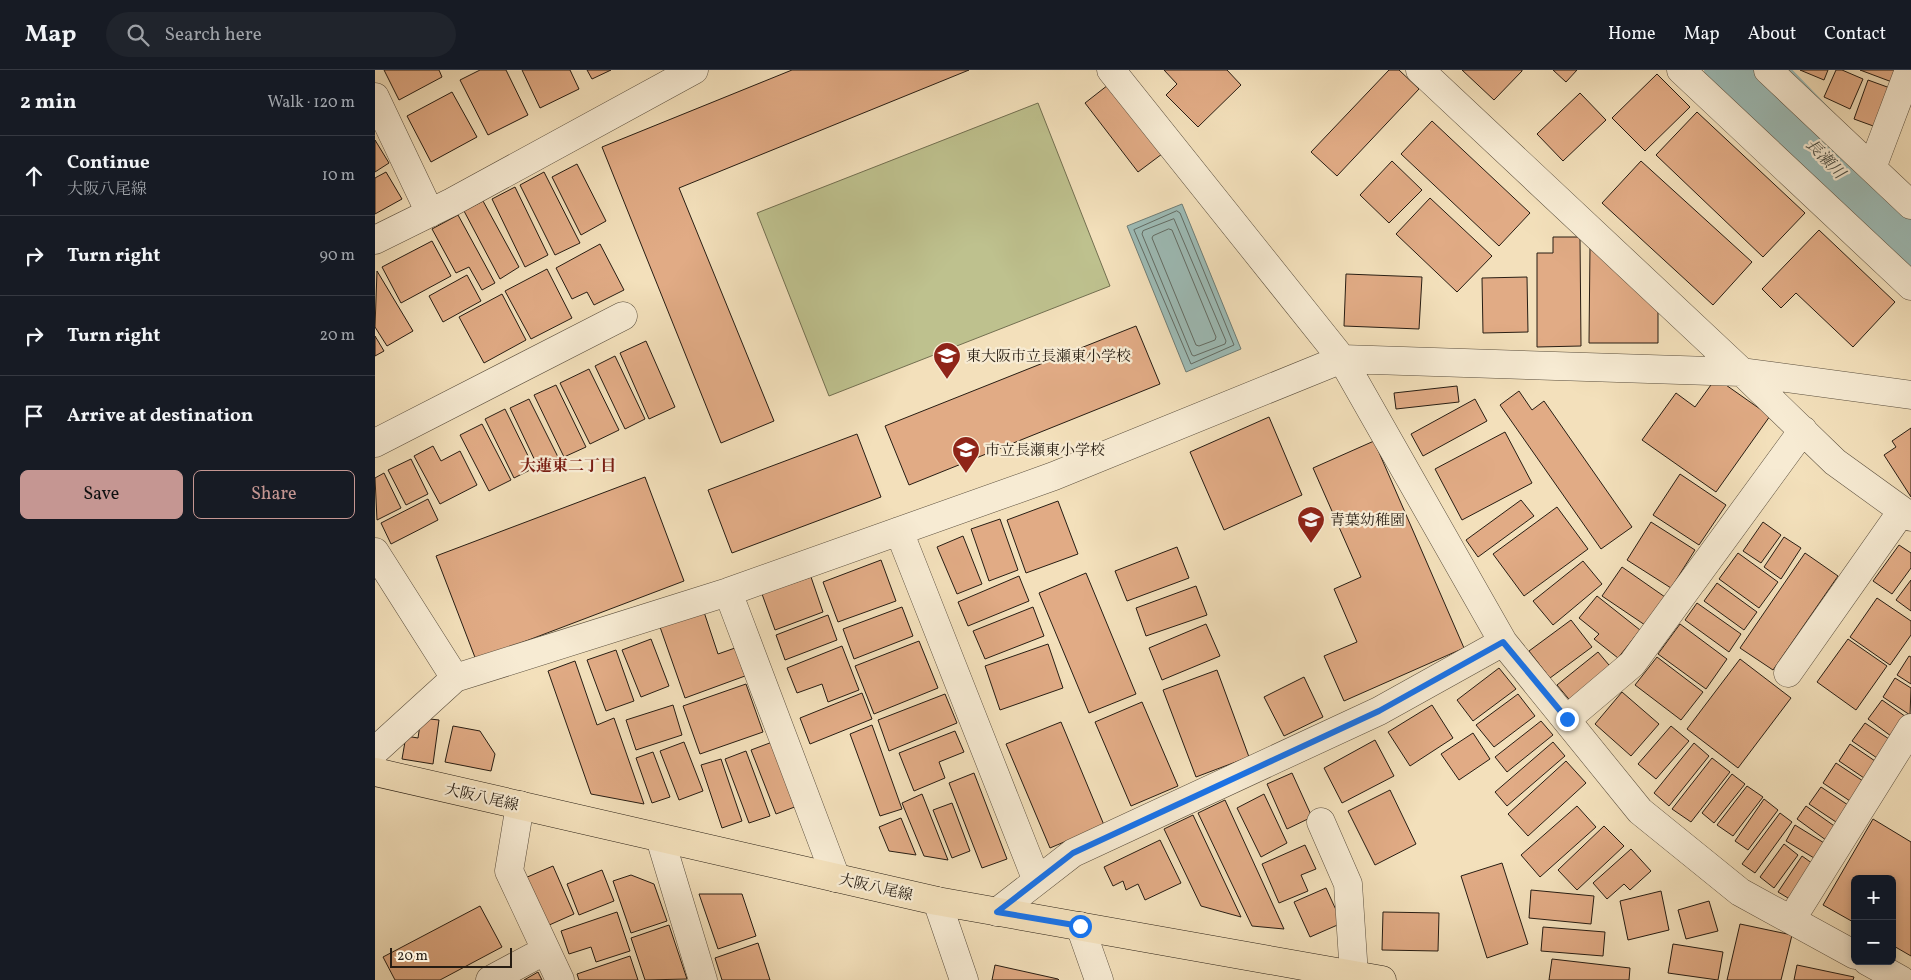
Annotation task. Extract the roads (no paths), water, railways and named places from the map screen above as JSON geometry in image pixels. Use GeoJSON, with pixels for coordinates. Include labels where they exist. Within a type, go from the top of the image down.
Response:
{"type":"FeatureCollection","features":[{"type":"Feature","properties":{"kind":"main road","name":"大阪八尾線"},"geometry":{"type":"LineString","coordinates":[[375,772],[937,901],[1382,980]]}},
{"type":"Feature","properties":{"kind":"street"},"geometry":{"type":"LineString","coordinates":[[375,240],[430,213],[694,70]]}},
{"type":"Feature","properties":{"kind":"street"},"geometry":{"type":"LineString","coordinates":[[1111,70],[1342,359],[1503,642],[1640,811],[1740,892],[1851,953]]}},
{"type":"Feature","properties":{"kind":"street"},"geometry":{"type":"LineString","coordinates":[[1420,70],[1742,372],[1835,462],[1907,514],[1788,673]]}},
{"type":"Feature","properties":{"kind":"street"},"geometry":{"type":"LineString","coordinates":[[1681,70],[1911,286]]}},
{"type":"Feature","properties":{"kind":"street"},"geometry":{"type":"LineString","coordinates":[[1768,70],[1911,205]]}},
{"type":"Feature","properties":{"kind":"street"},"geometry":{"type":"LineString","coordinates":[[1871,168],[1909,70]]}},
{"type":"Feature","properties":{"kind":"street"},"geometry":{"type":"LineString","coordinates":[[375,97],[430,213]]}},
{"type":"Feature","properties":{"kind":"street"},"geometry":{"type":"LineString","coordinates":[[375,443],[623,316]]}},
{"type":"Feature","properties":{"kind":"street"},"geometry":{"type":"LineString","coordinates":[[375,751],[455,678],[729,592],[1054,476],[1342,359],[1742,372],[1911,394]]}},
{"type":"Feature","properties":{"kind":"street"},"geometry":{"type":"LineString","coordinates":[[1567,719],[1632,664],[1803,430]]}},
{"type":"Feature","properties":{"kind":"street"},"geometry":{"type":"LineString","coordinates":[[899,531],[1037,881]]}},
{"type":"Feature","properties":{"kind":"street"},"geometry":{"type":"LineString","coordinates":[[375,552],[455,678]]}},
{"type":"Feature","properties":{"kind":"street"},"geometry":{"type":"LineString","coordinates":[[729,592],[836,878]]}},
{"type":"Feature","properties":{"kind":"street"},"geometry":{"type":"LineString","coordinates":[[997,912],[1073,853],[1379,711],[1503,642]]}},
{"type":"Feature","properties":{"kind":"street"},"geometry":{"type":"LineString","coordinates":[[1791,920],[1911,728]]}},
{"type":"Feature","properties":{"kind":"street"},"geometry":{"type":"LineString","coordinates":[[520,806],[509,871],[560,980]]}},
{"type":"Feature","properties":{"kind":"street"},"geometry":{"type":"LineString","coordinates":[[1321,822],[1348,884],[1354,974]]}},
{"type":"Feature","properties":{"kind":"street"},"geometry":{"type":"LineString","coordinates":[[659,838],[703,980]]}},
{"type":"Feature","properties":{"kind":"street"},"geometry":{"type":"LineString","coordinates":[[937,901],[964,980]]}},
{"type":"Feature","properties":{"kind":"street"},"geometry":{"type":"LineString","coordinates":[[1080,926],[1099,980]]}},
{"type":"Feature","properties":{"kind":"street"},"geometry":{"type":"LineString","coordinates":[[490,980],[546,950]]}},
{"type":"Feature","properties":{"kind":"street"},"geometry":{"type":"LineString","coordinates":[[1874,965],[1901,980]]}},
{"type":"Feature","properties":{"kind":"water"},"geometry":{"type":"Polygon","coordinates":[[[1182,204],[1241,349],[1186,372],[1127,226],[1182,204]]]}},
{"type":"Feature","properties":{"kind":"waterway","name":"長瀬川"},"geometry":{"type":"LineString","coordinates":[[1741,70],[1911,245]]}},
{"type":"Feature","properties":{"kind":"place","name":"東大阪市立長瀬東小学校"},"geometry":{"type":"Point","coordinates":[947,380]}},
{"type":"Feature","properties":{"kind":"place","name":"市立長瀬東小学校"},"geometry":{"type":"Point","coordinates":[966,474]}},
{"type":"Feature","properties":{"kind":"place","name":"青葉幼稚園"},"geometry":{"type":"Point","coordinates":[1311,544]}},
{"type":"Feature","properties":{"kind":"district","name":"大蓮東二丁目"},"geometry":{"type":"Point","coordinates":[568,465]}}]}
